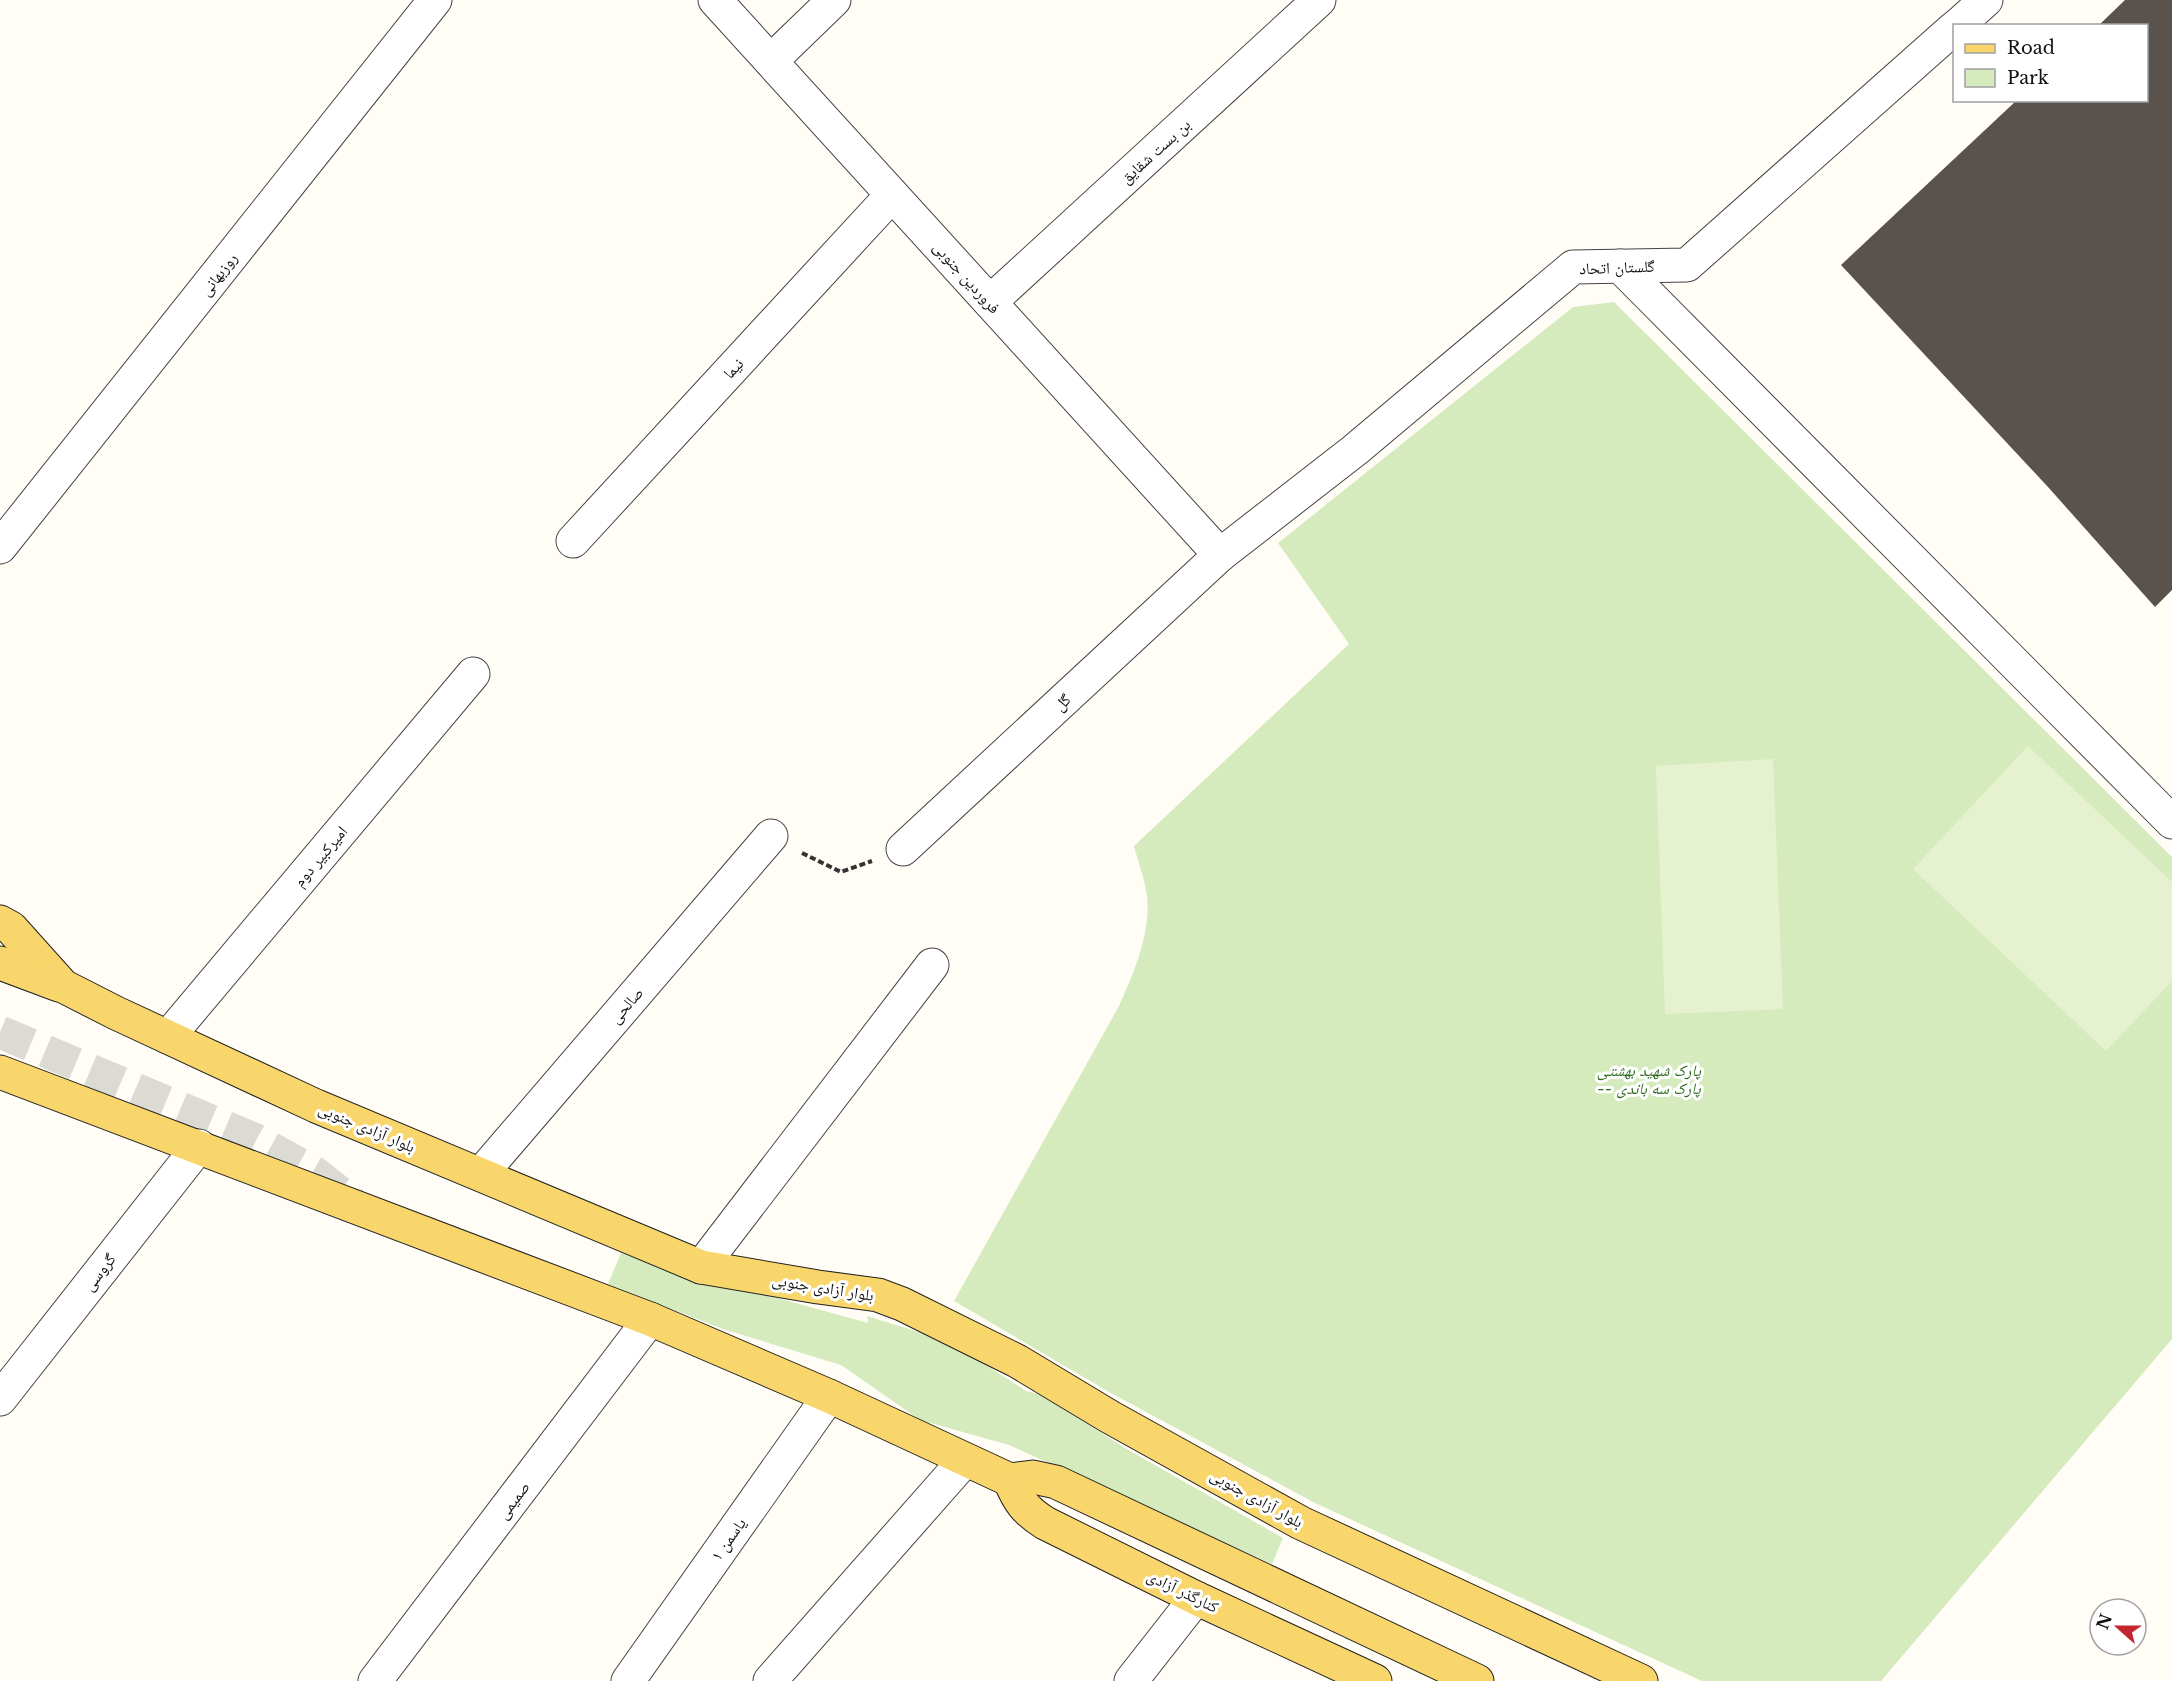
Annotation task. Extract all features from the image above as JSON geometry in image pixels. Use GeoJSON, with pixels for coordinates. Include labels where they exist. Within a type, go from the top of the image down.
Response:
{"type":"FeatureCollection","features":[{"type":"Feature","properties":{"kind":"main road","name":"بلوار آزادی جنوبی"},"geometry":{"type":"LineString","coordinates":[[0,922],[10,928],[63,986],[316,1106],[701,1267],[878,1295],[902,1304],[1017,1360],[1110,1417],[1301,1523],[1641,1681]]}},
{"type":"Feature","properties":{"kind":"main road"},"geometry":{"type":"LineString","coordinates":[[0,963],[63,986]]}},
{"type":"Feature","properties":{"kind":"main road"},"geometry":{"type":"LineString","coordinates":[[0,1072],[650,1319],[829,1396],[964,1461],[1010,1480],[1033,1477],[1056,1482],[1477,1681]]}},
{"type":"Feature","properties":{"kind":"main road","name":"کنارگذر آزادی"},"geometry":{"type":"LineString","coordinates":[[1010,1480],[1019,1502],[1029,1513],[1196,1598],[1375,1681]]}},
{"type":"Feature","properties":{"kind":"street","name":"روزبهانی"},"geometry":{"type":"LineString","coordinates":[[0,547],[435,0]]}},
{"type":"Feature","properties":{"kind":"street","name":"فروردین جنوبی"},"geometry":{"type":"LineString","coordinates":[[715,0],[1220,555]]}},
{"type":"Feature","properties":{"kind":"street"},"geometry":{"type":"LineString","coordinates":[[771,61],[834,0]]}},
{"type":"Feature","properties":{"kind":"street","name":"بن بست شقایق"},"geometry":{"type":"LineString","coordinates":[[990,302],[1319,0]]}},
{"type":"Feature","properties":{"kind":"street","name":"گلستان اتحاد"},"geometry":{"type":"LineString","coordinates":[[1959,24],[1986,0]]}},
{"type":"Feature","properties":{"kind":"street","name":"گلستان اتحاد"},"geometry":{"type":"LineString","coordinates":[[1220,555],[1355,450],[1573,267],[1687,265],[1953,30]]}},
{"type":"Feature","properties":{"kind":"street","name":"نیما"},"geometry":{"type":"LineString","coordinates":[[573,541],[892,195]]}},
{"type":"Feature","properties":{"kind":"street"},"geometry":{"type":"LineString","coordinates":[[1620,266],[2172,822]]}},
{"type":"Feature","properties":{"kind":"street","name":"گل"},"geometry":{"type":"LineString","coordinates":[[903,849],[1220,555]]}},
{"type":"Feature","properties":{"kind":"street","name":"امیرکبیر دوم"},"geometry":{"type":"LineString","coordinates":[[168,1037],[473,674]]}},
{"type":"Feature","properties":{"kind":"street","name":"صالحی"},"geometry":{"type":"LineString","coordinates":[[481,1174],[771,836]]}},
{"type":"Feature","properties":{"kind":"street"},"geometry":{"type":"LineString","coordinates":[[701,1267],[932,965]]}},
{"type":"Feature","properties":{"kind":"street","name":"گروسی"},"geometry":{"type":"LineString","coordinates":[[0,1399],[199,1146]]}},
{"type":"Feature","properties":{"kind":"street","name":"صمیمی"},"geometry":{"type":"LineString","coordinates":[[375,1681],[650,1319]]}},
{"type":"Feature","properties":{"kind":"street","name":"یاسمن ۱"},"geometry":{"type":"LineString","coordinates":[[628,1681],[829,1396]]}},
{"type":"Feature","properties":{"kind":"street"},"geometry":{"type":"LineString","coordinates":[[770,1681],[964,1461]]}},
{"type":"Feature","properties":{"kind":"street"},"geometry":{"type":"LineString","coordinates":[[1131,1681],[1196,1598]]}},
{"type":"Feature","properties":{"kind":"path"},"geometry":{"type":"LineString","coordinates":[[771,836],[841,873],[903,849]]}},
{"type":"Feature","properties":{"kind":"green space","name":"پارک شهید بهشتی -- پارک سه باندی"},"geometry":{"type":"Polygon","coordinates":[[[1614,302],[2172,857],[2172,1339],[1881,1681],[1702,1681],[1315,1503],[1109,1392],[954,1301],[1119,1006],[1130,980],[1144,938],[1148,910],[1146,890],[1134,846],[1349,644],[1278,543],[1573,307],[1614,302]]]}},
{"type":"Feature","properties":{"kind":"green space"},"geometry":{"type":"Polygon","coordinates":[[[2028,746],[2172,882],[2172,981],[2106,1051],[1913,869],[2028,746]]]}},
{"type":"Feature","properties":{"kind":"green space"},"geometry":{"type":"Polygon","coordinates":[[[1773,759],[1783,1009],[1665,1014],[1656,766],[1773,759]]]}},
{"type":"Feature","properties":{"kind":"green space"},"geometry":{"type":"Polygon","coordinates":[[[621,1253],[698,1280],[781,1299],[868,1323],[867,1316],[950,1342],[1026,1391],[1041,1395],[1125,1448],[1283,1538],[1272,1564],[1009,1445],[920,1420],[841,1365],[723,1329],[608,1284],[621,1253]]]}},
{"type":"Feature","properties":{"kind":"building"},"geometry":{"type":"Polygon","coordinates":[[[2125,0],[2172,0],[2172,590],[2155,607],[2048,487],[1841,265],[2015,102],[2148,102],[2148,24],[2100,24],[2125,0]]]}},
{"type":"Feature","properties":{"kind":"tunnel"},"geometry":{"type":"LineString","coordinates":[[0,1032],[256,1140],[315,1173],[353,1203]]}}]}
